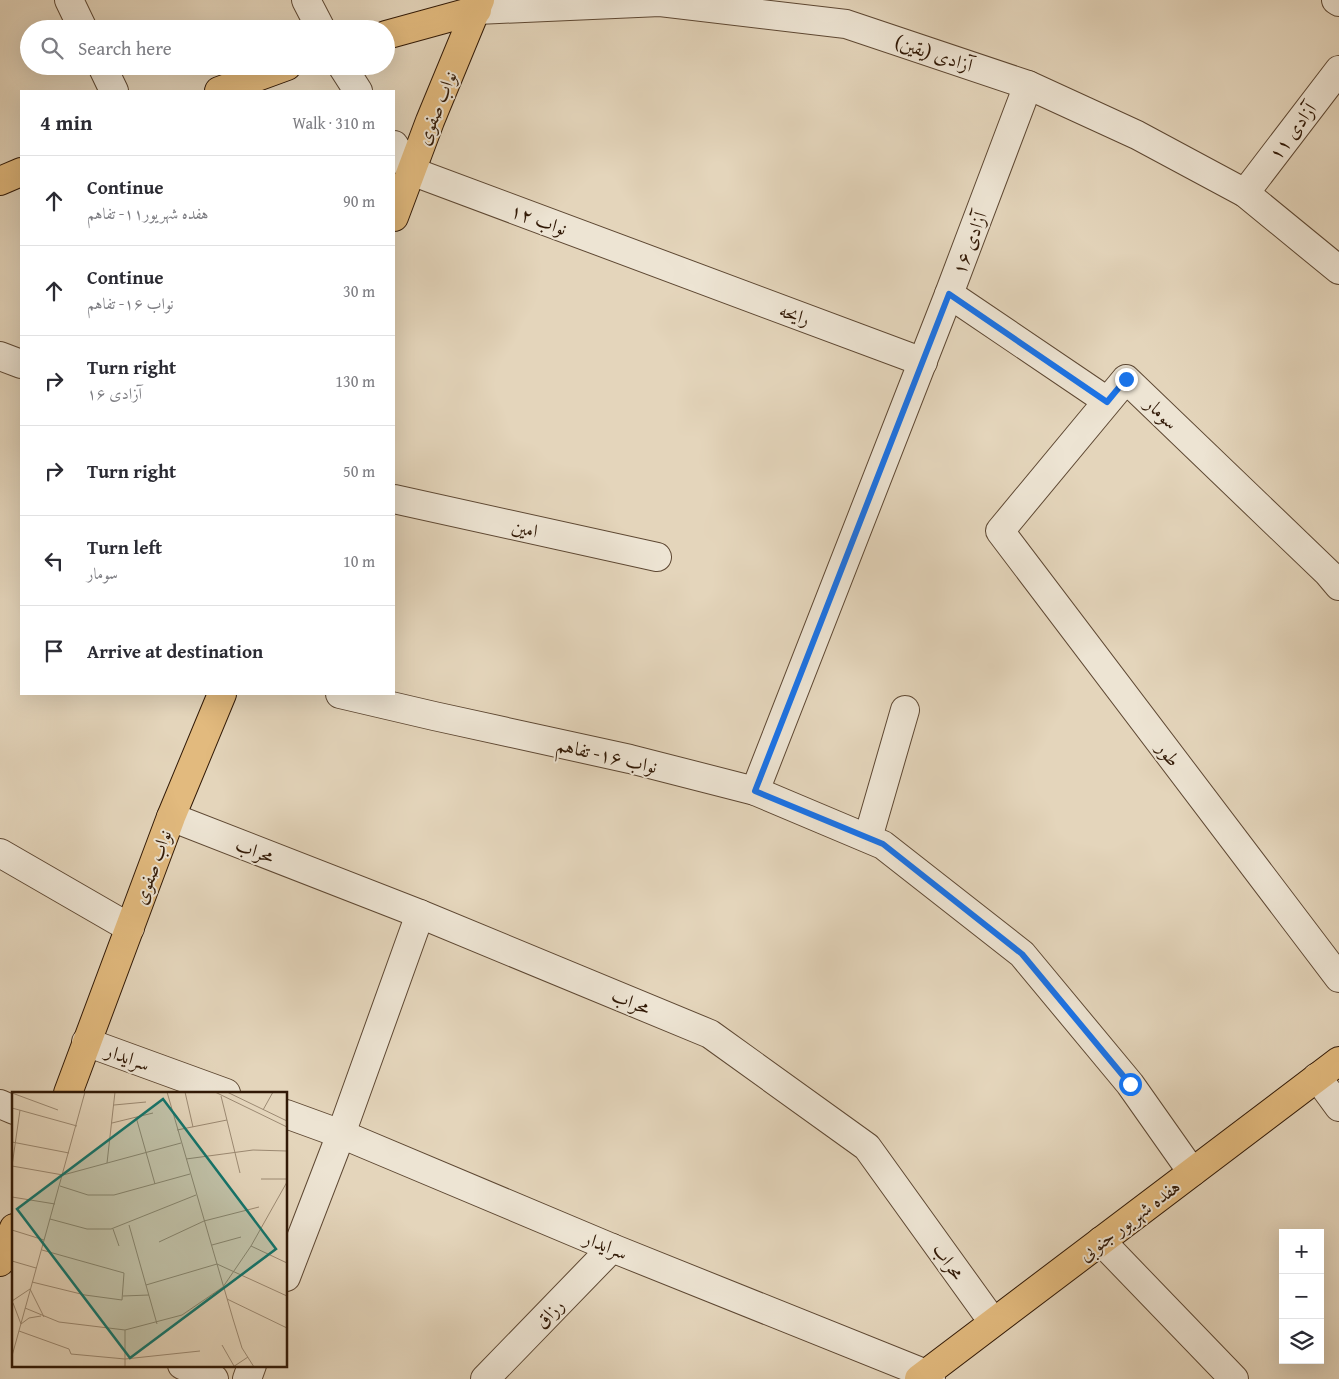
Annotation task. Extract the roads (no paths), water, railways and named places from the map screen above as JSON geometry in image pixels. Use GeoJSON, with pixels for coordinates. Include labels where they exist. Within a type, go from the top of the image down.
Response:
{"type":"FeatureCollection","features":[{"type":"Feature","properties":{"kind":"main road"},"geometry":{"type":"LineString","coordinates":[[395,32],[478,5]]}},
{"type":"Feature","properties":{"kind":"main road","name":"نواب صفوی"},"geometry":{"type":"LineString","coordinates":[[395,214],[430,120],[478,5]]}},
{"type":"Feature","properties":{"kind":"main road"},"geometry":{"type":"LineString","coordinates":[[222,90],[263,75]]}},
{"type":"Feature","properties":{"kind":"main road"},"geometry":{"type":"LineString","coordinates":[[0,182],[20,172]]}},
{"type":"Feature","properties":{"kind":"main road","name":"نواب صفوی"},"geometry":{"type":"LineString","coordinates":[[68,1092],[171,817],[222,695]]}},
{"type":"Feature","properties":{"kind":"main road","name":"هفده شهریور جنوبی"},"geometry":{"type":"LineString","coordinates":[[925,1377],[993,1322],[1339,1061]]}},
{"type":"Feature","properties":{"kind":"main road"},"geometry":{"type":"LineString","coordinates":[[0,1262],[12,1233]]}},
{"type":"Feature","properties":{"kind":"street"},"geometry":{"type":"LineString","coordinates":[[69,0],[79,20]]}},
{"type":"Feature","properties":{"kind":"street"},"geometry":{"type":"LineString","coordinates":[[306,0],[316,20]]}},
{"type":"Feature","properties":{"kind":"street","name":"آزادی (یقین)"},"geometry":{"type":"LineString","coordinates":[[478,5],[660,2],[846,24],[1028,85],[1137,135],[1245,193],[1339,270]]}},
{"type":"Feature","properties":{"kind":"street","name":"آزادی ۱۱"},"geometry":{"type":"LineString","coordinates":[[1245,193],[1339,70]]}},
{"type":"Feature","properties":{"kind":"street"},"geometry":{"type":"LineString","coordinates":[[106,75],[114,90]]}},
{"type":"Feature","properties":{"kind":"street"},"geometry":{"type":"LineString","coordinates":[[348,75],[357,90]]}},
{"type":"Feature","properties":{"kind":"street","name":"آزادی ۱۶"},"geometry":{"type":"LineString","coordinates":[[755,791],[923,362],[1028,85]]}},
{"type":"Feature","properties":{"kind":"street"},"geometry":{"type":"LineString","coordinates":[[395,147],[411,171]]}},
{"type":"Feature","properties":{"kind":"street","name":"نواب ۱‍۲"},"geometry":{"type":"LineString","coordinates":[[411,171],[667,266]]}},
{"type":"Feature","properties":{"kind":"street","name":"رایحه"},"geometry":{"type":"LineString","coordinates":[[667,266],[923,362]]}},
{"type":"Feature","properties":{"kind":"street"},"geometry":{"type":"LineString","coordinates":[[949,294],[1107,402]]}},
{"type":"Feature","properties":{"kind":"street"},"geometry":{"type":"LineString","coordinates":[[0,356],[20,364]]}},
{"type":"Feature","properties":{"kind":"street","name":"سومار"},"geometry":{"type":"LineString","coordinates":[[1000,531],[1126,379],[1328,573],[1339,586]]}},
{"type":"Feature","properties":{"kind":"street","name":"امین"},"geometry":{"type":"LineString","coordinates":[[395,499],[657,557]]}},
{"type":"Feature","properties":{"kind":"street","name":"طور"},"geometry":{"type":"LineString","coordinates":[[1000,531],[1339,978]]}},
{"type":"Feature","properties":{"kind":"street","name":"نواب ۱۶- تفاهم"},"geometry":{"type":"LineString","coordinates":[[344,695],[630,759],[755,791],[883,844],[1022,954],[1130,1084],[1192,1172]]}},
{"type":"Feature","properties":{"kind":"street"},"geometry":{"type":"LineString","coordinates":[[868,838],[905,710]]}},
{"type":"Feature","properties":{"kind":"street","name":"محراب"},"geometry":{"type":"LineString","coordinates":[[171,817],[420,914],[710,1034],[867,1147],[993,1322]]}},
{"type":"Feature","properties":{"kind":"street"},"geometry":{"type":"LineString","coordinates":[[0,853],[130,928]]}},
{"type":"Feature","properties":{"kind":"street"},"geometry":{"type":"LineString","coordinates":[[288,1272],[341,1134],[420,914]]}},
{"type":"Feature","properties":{"kind":"street","name":"سرایدار"},"geometry":{"type":"LineString","coordinates":[[86,1042],[223,1092]]}},
{"type":"Feature","properties":{"kind":"street"},"geometry":{"type":"LineString","coordinates":[[1317,1077],[1339,1107]]}},
{"type":"Feature","properties":{"kind":"street"},"geometry":{"type":"LineString","coordinates":[[0,1104],[12,1109]]}},
{"type":"Feature","properties":{"kind":"street","name":"سرایدار"},"geometry":{"type":"LineString","coordinates":[[288,1115],[341,1134],[925,1377]]}},
{"type":"Feature","properties":{"kind":"street"},"geometry":{"type":"LineString","coordinates":[[1101,1241],[1234,1379]]}},
{"type":"Feature","properties":{"kind":"street","name":"رزاق"},"geometry":{"type":"LineString","coordinates":[[485,1379],[612,1248]]}},
{"type":"Feature","properties":{"kind":"street"},"geometry":{"type":"LineString","coordinates":[[184,1366],[214,1379]]}},
{"type":"Feature","properties":{"kind":"street"},"geometry":{"type":"LineString","coordinates":[[247,1379],[252,1366]]}}]}
